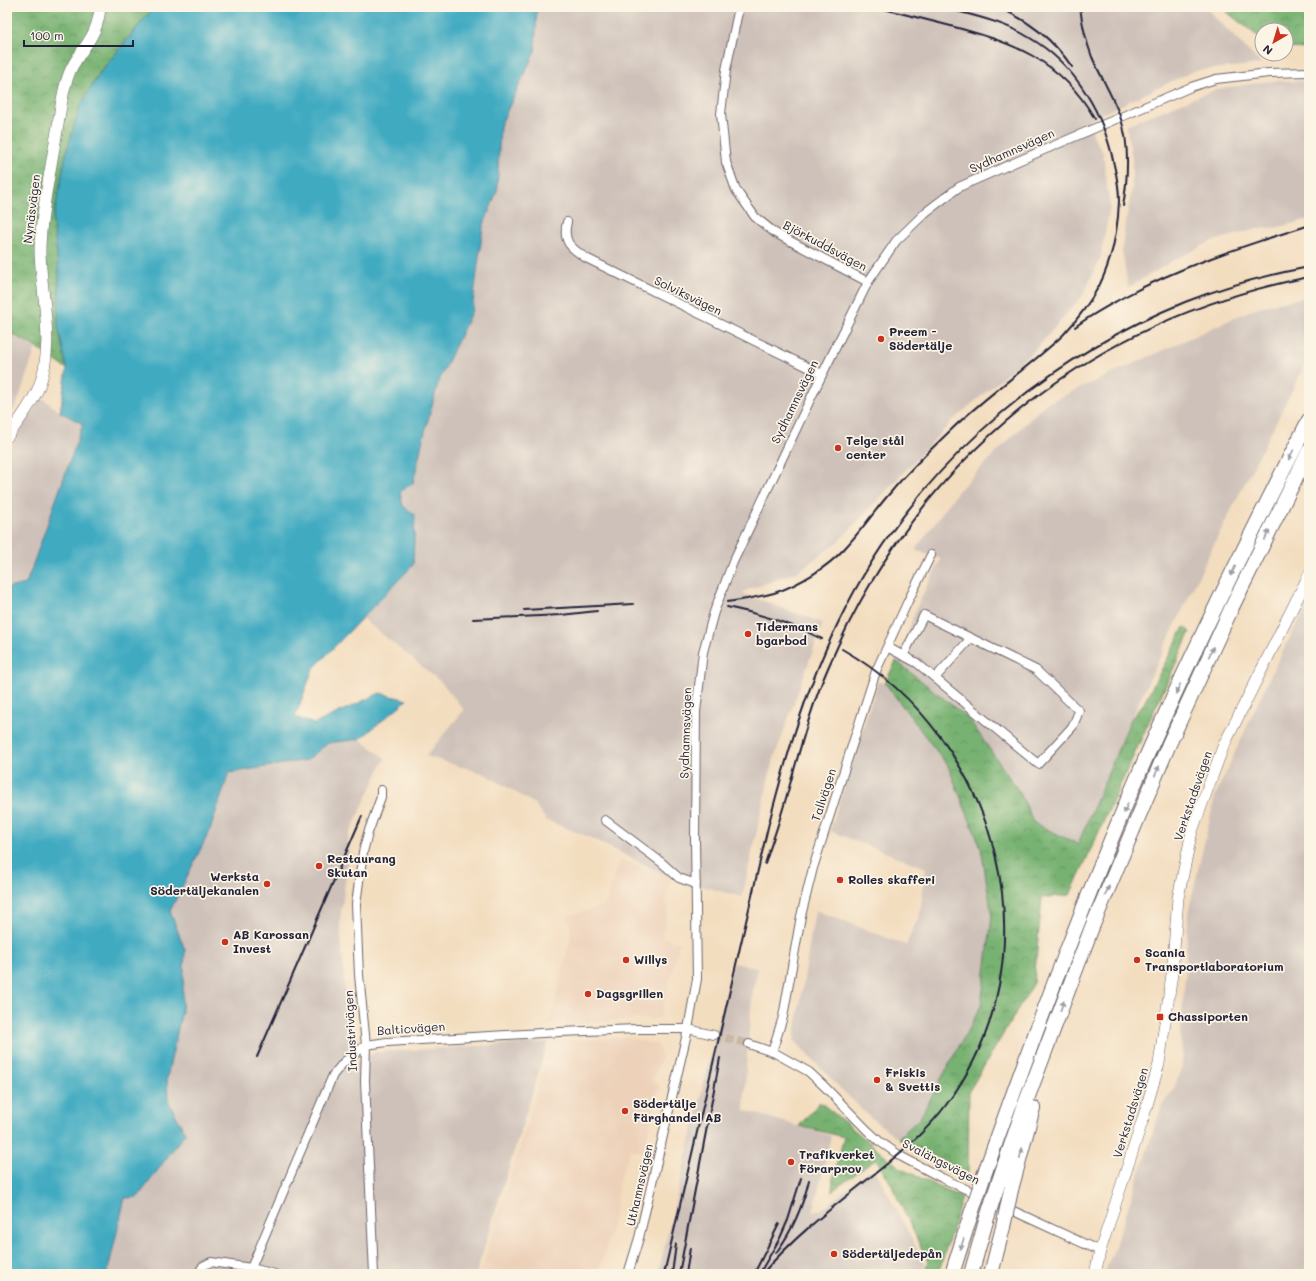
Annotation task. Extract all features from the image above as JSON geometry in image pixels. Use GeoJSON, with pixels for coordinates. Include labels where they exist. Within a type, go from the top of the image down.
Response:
{"type":"FeatureCollection","features":[{"type":"Feature","properties":{"kind":"highway"},"geometry":{"type":"LineString","coordinates":[[952,1274],[983,1178],[1023,1066],[1083,910],[1155,738],[1219,600],[1309,420]]}},
{"type":"Feature","properties":{"kind":"highway"},"geometry":{"type":"LineString","coordinates":[[971,1274],[986,1221],[1024,1107],[1092,927],[1169,744],[1232,607],[1309,452]]}},
{"type":"Feature","properties":{"kind":"highway"},"geometry":{"type":"LineString","coordinates":[[992,1274],[994,1260],[1033,1110],[1048,1043]]}},
{"type":"Feature","properties":{"kind":"main road","name":"Nynäsvägen"},"geometry":{"type":"LineString","coordinates":[[7,438],[32,400],[43,373],[47,338],[40,251],[42,221],[63,94],[67,79],[73,65],[91,40],[96,29],[100,7]]}},
{"type":"Feature","properties":{"kind":"main road","name":"Verkstadsvägen"},"geometry":{"type":"LineString","coordinates":[[1095,1274],[1100,1251],[1142,1122],[1159,1064],[1172,974],[1178,898],[1192,831],[1223,747],[1309,575]]}},
{"type":"Feature","properties":{"kind":"street","name":"Björkuddsvägen"},"geometry":{"type":"LineString","coordinates":[[739,7],[726,70],[720,114],[726,162],[736,190],[755,217],[775,233],[868,282]]}},
{"type":"Feature","properties":{"kind":"street","name":"Sydhamnsvägen"},"geometry":{"type":"LineString","coordinates":[[688,1030],[698,979],[696,884],[696,712],[703,652],[714,612],[733,562],[822,374],[868,282],[896,241],[926,212],[959,188],[1018,161],[1197,85],[1216,79],[1269,73],[1309,72]]}},
{"type":"Feature","properties":{"kind":"street","name":"Solviksvägen"},"geometry":{"type":"LineString","coordinates":[[567,222],[565,228],[566,238],[571,248],[586,258],[822,374]]}},
{"type":"Feature","properties":{"kind":"street","name":"Tallvägen"},"geometry":{"type":"LineString","coordinates":[[772,1052],[783,1017],[801,916],[813,868],[876,671],[931,555]]}},
{"type":"Feature","properties":{"kind":"street"},"geometry":{"type":"LineString","coordinates":[[887,647],[917,663],[1038,764],[1074,726],[1080,711],[1036,670],[924,615],[904,656]]}},
{"type":"Feature","properties":{"kind":"street"},"geometry":{"type":"LineString","coordinates":[[935,678],[971,638]]}},
{"type":"Feature","properties":{"kind":"street","name":"Industrivägen"},"geometry":{"type":"LineString","coordinates":[[374,1274],[365,1081],[366,1045],[356,904],[368,832],[381,798],[381,790]]}},
{"type":"Feature","properties":{"kind":"street"},"geometry":{"type":"LineString","coordinates":[[605,820],[661,862],[679,878],[696,884]]}},
{"type":"Feature","properties":{"kind":"street","name":"Balticvägen"},"geometry":{"type":"LineString","coordinates":[[250,1268],[333,1075],[344,1062],[366,1045],[387,1042],[560,1032],[637,1029],[688,1030]]}},
{"type":"Feature","properties":{"kind":"street"},"geometry":{"type":"LineString","coordinates":[[688,1030],[714,1035]]}},
{"type":"Feature","properties":{"kind":"street","name":"Uthamnsvägen"},"geometry":{"type":"LineString","coordinates":[[628,1274],[639,1238],[688,1030]]}},
{"type":"Feature","properties":{"kind":"street","name":"Svalängsvägen"},"geometry":{"type":"LineString","coordinates":[[749,1044],[772,1052],[809,1072],[879,1141],[902,1157],[942,1178],[1100,1251]]}},
{"type":"Feature","properties":{"kind":"street"},"geometry":{"type":"LineString","coordinates":[[198,1274],[203,1266],[211,1262],[250,1268],[275,1274]]}},
{"type":"Feature","properties":{"kind":"shaded area"},"geometry":{"type":"Polygon","coordinates":[[[537,7],[1205,7],[1254,57],[1254,62],[1259,62],[1261,64],[1194,71],[1089,120],[1094,137],[1103,153],[1110,207],[1100,259],[1083,295],[1038,347],[952,421],[838,542],[797,572],[742,592],[823,623],[772,764],[742,897],[669,877],[591,838],[546,820],[535,804],[485,774],[426,756],[464,710],[442,683],[362,618],[413,565],[400,492],[413,483],[438,383],[472,310],[483,227],[497,191],[500,126],[535,51],[537,7]]]}},
{"type":"Feature","properties":{"kind":"shaded area"},"geometry":{"type":"Polygon","coordinates":[[[1272,81],[1309,81],[1309,219],[1276,228],[1260,228],[1210,242],[1170,262],[1128,288],[1122,250],[1132,187],[1132,158],[1126,125],[1217,89],[1272,81]]]}},
{"type":"Feature","properties":{"kind":"shaded area"},"geometry":{"type":"Polygon","coordinates":[[[1309,296],[1309,357],[1214,544],[1149,680],[1078,844],[1034,823],[1020,793],[911,674],[896,661],[919,602],[941,559],[915,550],[958,491],[1045,404],[1256,308],[1309,296]]]}},
{"type":"Feature","properties":{"kind":"shaded area"},"geometry":{"type":"Polygon","coordinates":[[[7,331],[36,347],[17,404],[7,419],[7,331]]]}},
{"type":"Feature","properties":{"kind":"shaded area"},"geometry":{"type":"Polygon","coordinates":[[[41,397],[60,412],[83,424],[26,585],[7,588],[7,452],[41,397]]]}},
{"type":"Feature","properties":{"kind":"shaded area"},"geometry":{"type":"Polygon","coordinates":[[[1309,601],[1309,1274],[1104,1274],[1114,1249],[1162,1105],[1172,1092],[1181,1072],[1183,1057],[1180,1037],[1188,913],[1215,796],[1272,672],[1309,601]]]}},
{"type":"Feature","properties":{"kind":"shaded area"},"geometry":{"type":"Polygon","coordinates":[[[878,682],[885,683],[948,766],[981,848],[992,916],[981,1006],[920,1118],[898,1138],[871,1118],[794,1040],[815,910],[906,945],[920,914],[926,868],[830,831],[878,682]]]}},
{"type":"Feature","properties":{"kind":"shaded area"},"geometry":{"type":"Polygon","coordinates":[[[360,739],[385,758],[348,837],[349,855],[340,920],[350,1066],[376,1052],[548,1042],[476,1274],[107,1274],[125,1198],[185,1133],[168,1100],[167,1077],[182,1011],[185,950],[170,911],[210,830],[229,773],[307,760],[328,743],[360,739]]]}},
{"type":"Feature","properties":{"kind":"shaded area"},"geometry":{"type":"Polygon","coordinates":[[[619,859],[670,877],[666,902],[669,907],[662,937],[680,942],[660,1018],[549,1025],[571,936],[568,916],[605,906],[619,859]]]}},
{"type":"Feature","properties":{"kind":"shaded area"},"geometry":{"type":"Polygon","coordinates":[[[733,963],[758,968],[752,996],[744,1110],[831,1136],[813,1213],[827,1206],[868,1171],[874,1171],[878,1175],[925,1264],[921,1274],[658,1274],[733,963]]]}},
{"type":"Feature","properties":{"kind":"shaded area"},"geometry":{"type":"Polygon","coordinates":[[[626,1037],[658,1045],[662,1056],[653,1080],[660,1085],[643,1152],[630,1150],[619,1181],[614,1218],[602,1263],[597,1274],[480,1274],[552,1042],[626,1037]]]}},
{"type":"Feature","properties":{"kind":"green space"},"geometry":{"type":"Polygon","coordinates":[[[7,7],[154,7],[100,72],[80,106],[66,154],[53,221],[59,275],[58,327],[67,369],[36,347],[7,331],[7,7]]]}},
{"type":"Feature","properties":{"kind":"green space"},"geometry":{"type":"Polygon","coordinates":[[[1224,7],[1309,7],[1309,49],[1294,48],[1294,22],[1254,22],[1254,33],[1228,13],[1224,7]]]}},
{"type":"Feature","properties":{"kind":"green space"},"geometry":{"type":"Polygon","coordinates":[[[1184,627],[1190,632],[1070,895],[1042,898],[1034,983],[969,1091],[968,1173],[898,1138],[920,1118],[981,1006],[992,916],[981,848],[948,766],[885,683],[896,661],[968,718],[1020,793],[1034,823],[1078,844],[1131,719],[1144,703],[1184,627]]]}},
{"type":"Feature","properties":{"kind":"green space"},"geometry":{"type":"Polygon","coordinates":[[[820,1102],[902,1169],[962,1198],[938,1274],[924,1274],[928,1262],[891,1184],[876,1159],[832,1191],[833,1178],[844,1137],[799,1126],[820,1102]]]}},
{"type":"Feature","properties":{"kind":"water"},"geometry":{"type":"Polygon","coordinates":[[[154,7],[537,7],[535,51],[500,126],[497,191],[483,227],[472,310],[438,383],[413,483],[400,492],[403,506],[415,515],[413,565],[313,669],[295,717],[314,724],[380,693],[407,700],[360,739],[328,743],[307,760],[229,773],[210,830],[170,911],[185,950],[182,1011],[167,1077],[168,1100],[185,1133],[138,1197],[125,1198],[107,1274],[7,1274],[7,588],[26,584],[83,424],[60,412],[67,369],[58,327],[59,275],[53,221],[66,154],[80,106],[100,73],[154,7]]]}},
{"type":"Feature","properties":{"kind":"tunnel"},"geometry":{"type":"LineString","coordinates":[[714,1035],[749,1044]]}},
{"type":"Feature","properties":{"kind":"railway"},"geometry":{"type":"LineString","coordinates":[[876,7],[970,31],[1013,46],[1050,67],[1066,81],[1081,98],[1095,119]]}},
{"type":"Feature","properties":{"kind":"railway"},"geometry":{"type":"LineString","coordinates":[[727,602],[763,596],[784,590],[812,575],[838,555],[898,484],[928,452],[965,417],[1063,335],[1079,317],[1092,298],[1100,284],[1108,264],[1114,244],[1117,222],[1119,201],[1118,183],[1103,127],[1086,92],[1061,62],[1046,49],[1020,32],[998,23],[941,7]]}},
{"type":"Feature","properties":{"kind":"railway"},"geometry":{"type":"LineString","coordinates":[[997,7],[1019,18],[1039,31],[1057,48],[1072,67]]}},
{"type":"Feature","properties":{"kind":"railway"},"geometry":{"type":"LineString","coordinates":[[1080,7],[1084,32],[1092,57],[1114,101],[1123,127],[1127,149],[1126,184],[1123,206]]}},
{"type":"Feature","properties":{"kind":"railway"},"geometry":{"type":"LineString","coordinates":[[1075,327],[1092,315],[1122,298],[1167,276],[1236,249],[1307,226]]}},
{"type":"Feature","properties":{"kind":"railway"},"geometry":{"type":"LineString","coordinates":[[664,1274],[768,827],[782,775],[816,672],[838,623],[867,570],[901,520],[939,473],[982,431],[1028,392],[1077,357],[1130,327],[1185,302],[1246,282],[1309,267]]}},
{"type":"Feature","properties":{"kind":"railway"},"geometry":{"type":"LineString","coordinates":[[765,864],[814,704],[828,668],[865,593],[909,525],[961,464],[1018,411],[1082,365],[1152,327],[1228,298],[1309,277]]}},
{"type":"Feature","properties":{"kind":"railway"},"geometry":{"type":"LineString","coordinates":[[524,610],[633,604]]}},
{"type":"Feature","properties":{"kind":"railway"},"geometry":{"type":"LineString","coordinates":[[727,607],[776,620],[799,628],[822,639]]}},
{"type":"Feature","properties":{"kind":"railway"},"geometry":{"type":"LineString","coordinates":[[473,619],[561,615],[597,611]]}},
{"type":"Feature","properties":{"kind":"railway"},"geometry":{"type":"LineString","coordinates":[[762,1274],[776,1258],[807,1229],[904,1150],[926,1129],[946,1105],[980,1047],[999,984],[1004,919],[995,855],[974,794],[941,737],[896,688],[842,649]]}},
{"type":"Feature","properties":{"kind":"railway"},"geometry":{"type":"LineString","coordinates":[[257,1057],[362,816]]}},
{"type":"Feature","properties":{"kind":"railway"},"geometry":{"type":"LineString","coordinates":[[679,1274],[720,1058]]}},
{"type":"Feature","properties":{"kind":"railway"},"geometry":{"type":"LineString","coordinates":[[762,1269],[780,1238],[788,1220],[801,1178]]}},
{"type":"Feature","properties":{"kind":"railway"},"geometry":{"type":"LineString","coordinates":[[776,1253],[796,1218],[804,1199],[809,1180]]}},
{"type":"Feature","properties":{"kind":"railway"},"geometry":{"type":"LineString","coordinates":[[754,1274],[779,1224]]}},
{"type":"Feature","properties":{"kind":"railway"},"geometry":{"type":"LineString","coordinates":[[672,1274],[676,1244]]}},
{"type":"Feature","properties":{"kind":"railway"},"geometry":{"type":"LineString","coordinates":[[686,1274],[690,1248]]}},
{"type":"Feature","properties":{"kind":"place","name":"Preem - Södertälje"},"geometry":{"type":"Point","coordinates":[881,339]}},
{"type":"Feature","properties":{"kind":"place","name":"Telge stål center"},"geometry":{"type":"Point","coordinates":[838,448]}},
{"type":"Feature","properties":{"kind":"place","name":"Tidermans bgarbod"},"geometry":{"type":"Point","coordinates":[748,634]}},
{"type":"Feature","properties":{"kind":"place","name":"Restaurang Skutan"},"geometry":{"type":"Point","coordinates":[319,866]}},
{"type":"Feature","properties":{"kind":"place","name":"Rolles skafferi"},"geometry":{"type":"Point","coordinates":[840,880]}},
{"type":"Feature","properties":{"kind":"place","name":"Werksta Södertäljekanalen"},"geometry":{"type":"Point","coordinates":[267,884]}},
{"type":"Feature","properties":{"kind":"place","name":"AB Karossan Invest"},"geometry":{"type":"Point","coordinates":[225,942]}},
{"type":"Feature","properties":{"kind":"place","name":"Willys"},"geometry":{"type":"Point","coordinates":[626,960]}},
{"type":"Feature","properties":{"kind":"place","name":"Scania Transportlaboratorium"},"geometry":{"type":"Point","coordinates":[1137,960]}},
{"type":"Feature","properties":{"kind":"place","name":"Dagsgrillen"},"geometry":{"type":"Point","coordinates":[588,994]}},
{"type":"Feature","properties":{"kind":"place","name":"Chassiporten"},"geometry":{"type":"Point","coordinates":[1160,1017]}},
{"type":"Feature","properties":{"kind":"place","name":"Friskis & Svettis"},"geometry":{"type":"Point","coordinates":[877,1080]}},
{"type":"Feature","properties":{"kind":"place","name":"Södertälje Färghandel AB"},"geometry":{"type":"Point","coordinates":[625,1111]}},
{"type":"Feature","properties":{"kind":"place","name":"Trafikverket Förarprov"},"geometry":{"type":"Point","coordinates":[791,1162]}},
{"type":"Feature","properties":{"kind":"place","name":"Södertäljedepån"},"geometry":{"type":"Point","coordinates":[834,1254]}}]}
